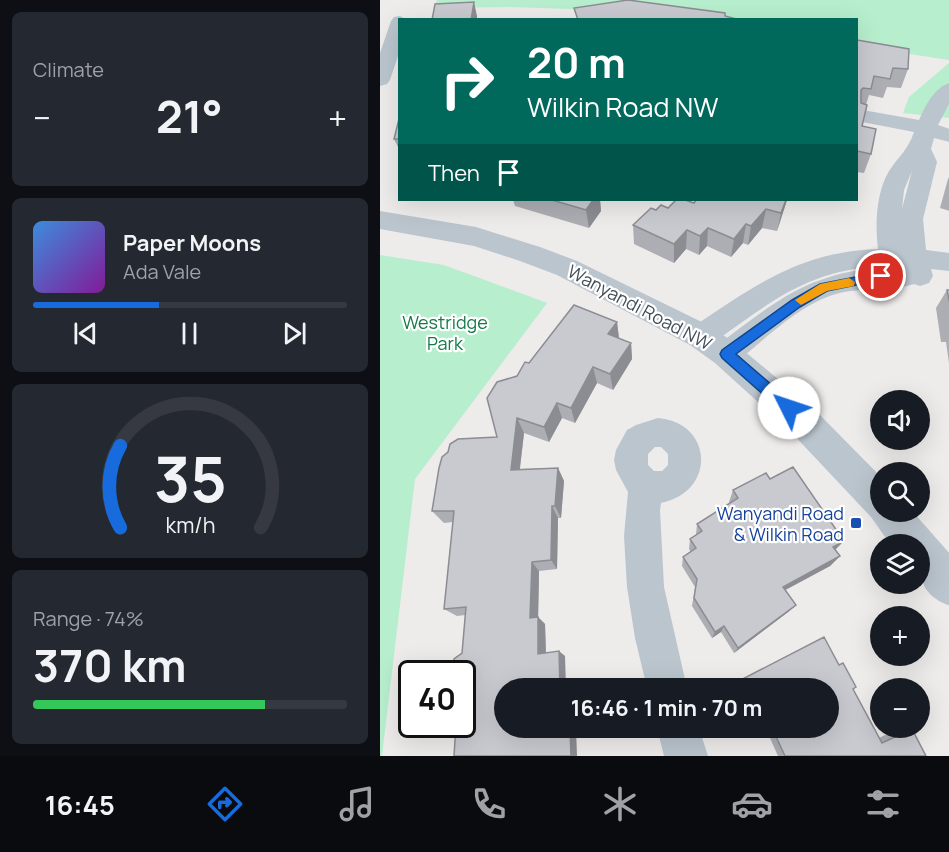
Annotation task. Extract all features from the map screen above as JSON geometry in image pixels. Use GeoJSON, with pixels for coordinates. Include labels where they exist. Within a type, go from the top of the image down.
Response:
{"type":"FeatureCollection","features":[{"type":"Feature","properties":{"kind":"street"},"geometry":{"type":"LineString","coordinates":[[380,80],[398,28]]}},
{"type":"Feature","properties":{"kind":"street"},"geometry":{"type":"LineString","coordinates":[[905,267],[911,219],[926,162],[923,139],[941,97],[950,89]]}},
{"type":"Feature","properties":{"kind":"street"},"geometry":{"type":"LineString","coordinates":[[858,115],[923,139],[950,136]]}},
{"type":"Feature","properties":{"kind":"street","name":"Wanyandi Road NW"},"geometry":{"type":"LineString","coordinates":[[380,220],[476,237],[530,254],[567,268],[701,336],[726,354],[802,420],[870,491]]}},
{"type":"Feature","properties":{"kind":"street"},"geometry":{"type":"LineString","coordinates":[[701,336],[802,273],[863,258],[950,278]]}},
{"type":"Feature","properties":{"kind":"street"},"geometry":{"type":"LineString","coordinates":[[726,354],[796,303],[824,287],[881,276],[905,267],[950,262]]}},
{"type":"Feature","properties":{"kind":"street"},"geometry":{"type":"LineString","coordinates":[[646,484],[641,511],[640,542],[653,636],[664,678]]}},
{"type":"Feature","properties":{"kind":"street"},"geometry":{"type":"LineString","coordinates":[[896,522],[907,534]]}},
{"type":"Feature","properties":{"kind":"street"},"geometry":{"type":"LineString","coordinates":[[930,562],[950,586]]}},
{"type":"Feature","properties":{"kind":"street"},"geometry":{"type":"LineString","coordinates":[[681,738],[686,756]]}},
{"type":"Feature","properties":{"kind":"green space"},"geometry":{"type":"Polygon","coordinates":[[[437,0],[949,0],[949,60],[858,46],[858,18],[662,18],[600,10],[510,7],[434,8],[437,0]]]}},
{"type":"Feature","properties":{"kind":"green space"},"geometry":{"type":"Polygon","coordinates":[[[949,63],[949,118],[903,113],[909,97],[949,63]]]}},
{"type":"Feature","properties":{"kind":"green space","name":"Westridge Park"},"geometry":{"type":"Polygon","coordinates":[[[380,255],[444,265],[547,303],[415,479],[382,756],[380,756],[380,255]]]}},
{"type":"Feature","properties":{"kind":"building"},"geometry":{"type":"Polygon","coordinates":[[[628,0],[725,13],[725,16],[732,18],[577,18],[574,8],[628,0]]]}},
{"type":"Feature","properties":{"kind":"building"},"geometry":{"type":"Polygon","coordinates":[[[474,2],[471,18],[432,18],[435,4],[474,2]]]}},
{"type":"Feature","properties":{"kind":"building"},"geometry":{"type":"Polygon","coordinates":[[[858,40],[909,49],[908,69],[893,68],[890,79],[874,76],[871,89],[861,90],[861,103],[867,105],[862,126],[876,129],[871,154],[858,151],[858,40]]]}},
{"type":"Feature","properties":{"kind":"building"},"geometry":{"type":"Polygon","coordinates":[[[398,123],[398,139],[394,139],[398,123]]]}},
{"type":"Feature","properties":{"kind":"building"},"geometry":{"type":"Polygon","coordinates":[[[555,201],[592,201],[586,210],[555,201]]]}},
{"type":"Feature","properties":{"kind":"building"},"geometry":{"type":"Polygon","coordinates":[[[675,201],[694,203],[695,201],[786,201],[781,213],[766,209],[751,226],[746,224],[734,239],[708,228],[700,236],[687,230],[674,244],[633,225],[651,208],[656,210],[661,205],[668,208],[675,201]]]}},
{"type":"Feature","properties":{"kind":"building"},"geometry":{"type":"Polygon","coordinates":[[[574,305],[617,322],[608,334],[631,343],[610,374],[593,367],[571,408],[557,403],[544,427],[517,418],[511,470],[558,468],[555,506],[552,506],[551,560],[532,562],[530,618],[538,617],[538,654],[559,651],[560,678],[494,678],[494,738],[570,738],[571,756],[454,756],[455,738],[476,738],[476,660],[454,660],[462,653],[466,607],[444,609],[454,511],[432,511],[439,468],[442,457],[448,452],[450,444],[458,439],[497,437],[487,398],[497,382],[517,376],[525,362],[529,363],[574,305]]]}},
{"type":"Feature","properties":{"kind":"building"},"geometry":{"type":"Polygon","coordinates":[[[793,467],[844,541],[833,547],[840,556],[783,587],[796,605],[738,648],[724,626],[715,632],[694,598],[697,579],[683,557],[696,548],[690,539],[702,531],[697,524],[738,498],[733,490],[766,473],[770,479],[793,467]]]}},
{"type":"Feature","properties":{"kind":"building"},"geometry":{"type":"Polygon","coordinates":[[[824,637],[839,665],[843,663],[856,687],[853,689],[870,721],[870,738],[879,738],[882,743],[893,738],[917,738],[926,756],[785,756],[777,738],[839,738],[839,678],[745,678],[824,637]]]}},
{"type":"Feature","properties":{"kind":"slow traffic"},"geometry":{"type":"LineString","coordinates":[[801,300],[824,287],[849,282]]}},
{"type":"Feature","properties":{"kind":"place","name":"Wanyandi Road & Wilkin Road"},"geometry":{"type":"Point","coordinates":[856,523]}},
{"type":"Feature","properties":{"kind":"route"},"geometry":{"type":"LineString","coordinates":[[789,408],[726,354],[796,303],[824,287],[881,276]]}}]}
